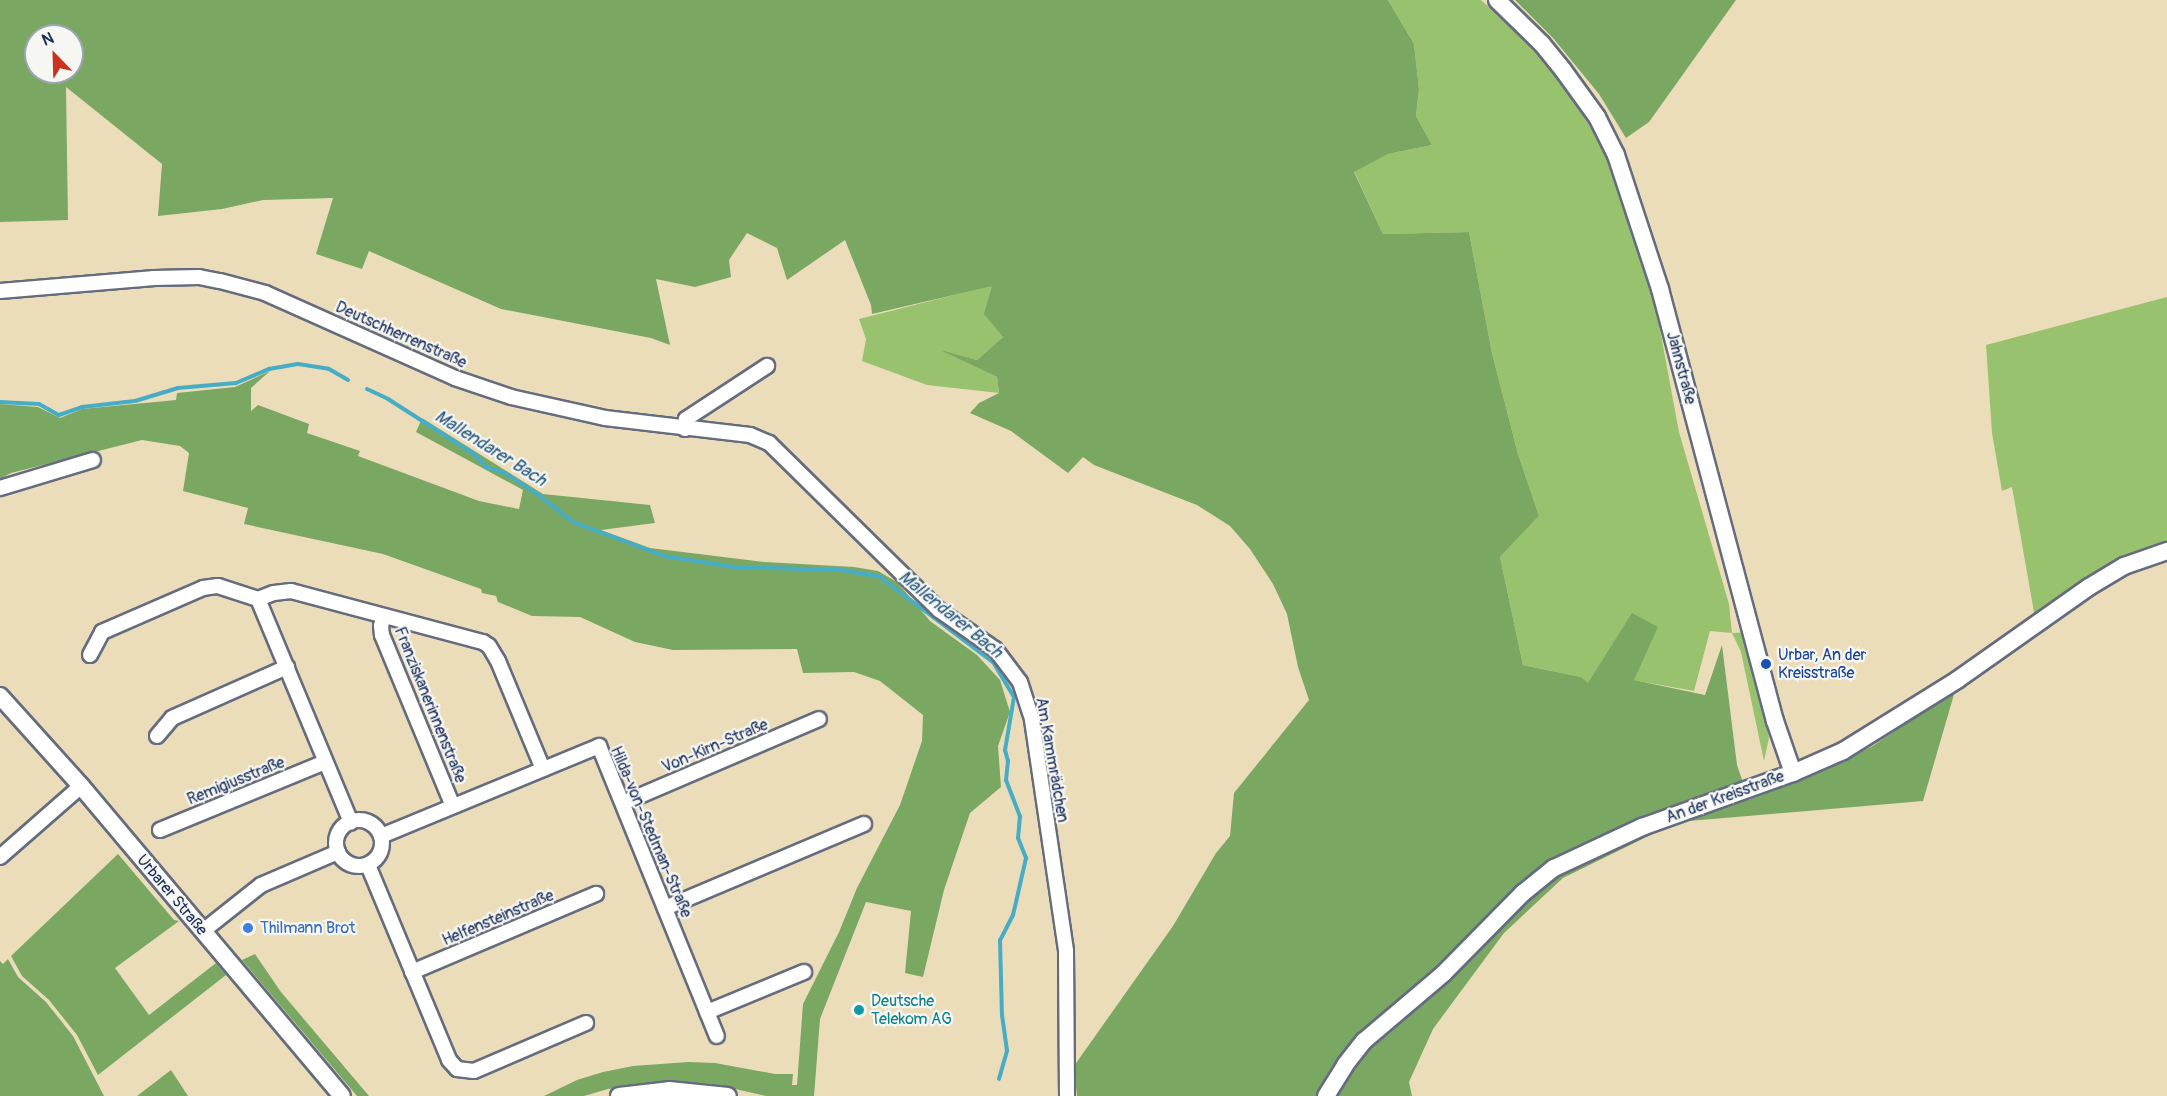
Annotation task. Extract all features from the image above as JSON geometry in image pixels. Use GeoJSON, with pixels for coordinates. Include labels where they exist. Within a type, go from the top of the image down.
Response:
{"type":"FeatureCollection","features":[{"type":"Feature","properties":{"kind":"street","name":"Jahnstraße"},"geometry":{"type":"LineString","coordinates":[[1497,0],[1542,44],[1563,70],[1597,117],[1616,155],[1660,289],[1775,721],[1792,773]]}},
{"type":"Feature","properties":{"kind":"street","name":"Deutschherrenstraße"},"geometry":{"type":"LineString","coordinates":[[0,291],[154,278],[199,277],[220,281],[265,293],[446,374],[511,397],[605,418],[685,429]]}},
{"type":"Feature","properties":{"kind":"street"},"geometry":{"type":"LineString","coordinates":[[685,429],[686,419],[767,366]]}},
{"type":"Feature","properties":{"kind":"street","name":"Am Kammrädchen"},"geometry":{"type":"LineString","coordinates":[[685,429],[750,435],[769,443],[863,538],[939,610],[995,649],[1014,671],[1032,720],[1066,951],[1067,1096]]}},
{"type":"Feature","properties":{"kind":"street"},"geometry":{"type":"LineString","coordinates":[[0,488],[93,460]]}},
{"type":"Feature","properties":{"kind":"street","name":"An der Kreisstraße"},"geometry":{"type":"LineString","coordinates":[[1326,1096],[1345,1065],[1364,1041],[1443,974],[1523,893],[1554,868],[1642,827],[1792,773],[1843,751],[1879,730],[2124,566],[2167,551]]}},
{"type":"Feature","properties":{"kind":"street"},"geometry":{"type":"LineString","coordinates":[[90,654],[102,632],[203,588],[218,586],[258,599],[351,822]]}},
{"type":"Feature","properties":{"kind":"street","name":"Franziskanerinnenstraße"},"geometry":{"type":"LineString","coordinates":[[258,599],[274,593],[291,591],[483,642],[489,646],[498,661],[543,769]]}},
{"type":"Feature","properties":{"kind":"street","name":"Franziskanerinnenstraße"},"geometry":{"type":"LineString","coordinates":[[384,616],[381,626],[382,635],[453,806]]}},
{"type":"Feature","properties":{"kind":"street"},"geometry":{"type":"LineString","coordinates":[[157,736],[172,718],[287,667]]}},
{"type":"Feature","properties":{"kind":"street","name":"Urbarer Straße"},"geometry":{"type":"LineString","coordinates":[[0,696],[81,786],[342,1096]]}},
{"type":"Feature","properties":{"kind":"street","name":"Von-Kirn-Straße"},"geometry":{"type":"LineString","coordinates":[[623,802],[819,719]]}},
{"type":"Feature","properties":{"kind":"street","name":"Hilda-von-Stedman-Straße"},"geometry":{"type":"LineString","coordinates":[[381,836],[599,746],[717,1036]]}},
{"type":"Feature","properties":{"kind":"street","name":"Remigiusstraße"},"geometry":{"type":"LineString","coordinates":[[160,830],[325,762]]}},
{"type":"Feature","properties":{"kind":"street"},"geometry":{"type":"LineString","coordinates":[[0,857],[81,786]]}},
{"type":"Feature","properties":{"kind":"street"},"geometry":{"type":"LineString","coordinates":[[358,820],[372,824],[381,836],[382,843],[378,856],[368,865],[347,863],[338,852],[337,837],[345,825],[351,822],[358,820]]}},
{"type":"Feature","properties":{"kind":"street"},"geometry":{"type":"LineString","coordinates":[[665,908],[864,824]]}},
{"type":"Feature","properties":{"kind":"street"},"geometry":{"type":"LineString","coordinates":[[203,932],[261,885],[338,852]]}},
{"type":"Feature","properties":{"kind":"street"},"geometry":{"type":"LineString","coordinates":[[368,865],[449,1060],[462,1071],[474,1071],[586,1023]]}},
{"type":"Feature","properties":{"kind":"street","name":"Helfensteinstraße"},"geometry":{"type":"LineString","coordinates":[[412,972],[596,894]]}},
{"type":"Feature","properties":{"kind":"street"},"geometry":{"type":"LineString","coordinates":[[707,1012],[804,972]]}},
{"type":"Feature","properties":{"kind":"street"},"geometry":{"type":"LineString","coordinates":[[619,1096],[669,1090],[728,1096]]}},
{"type":"Feature","properties":{"kind":"green space"},"geometry":{"type":"Polygon","coordinates":[[[0,0],[1388,0],[1414,44],[1419,89],[1416,116],[1432,145],[1388,154],[1354,172],[1383,234],[1469,232],[1492,353],[1518,454],[1539,516],[1500,557],[1523,665],[1581,677],[1588,683],[1632,613],[1658,627],[1634,680],[1705,695],[1722,645],[1737,765],[1749,800],[1871,747],[1955,691],[1923,801],[1677,822],[1563,878],[1504,933],[1433,1029],[1409,1082],[1412,1096],[1077,1096],[1074,1066],[1173,926],[1216,853],[1230,836],[1234,793],[1309,700],[1298,667],[1287,614],[1273,584],[1250,549],[1230,526],[1197,505],[1094,465],[1083,457],[1068,473],[1011,431],[970,413],[979,403],[999,393],[997,377],[940,350],[977,360],[1003,337],[984,314],[992,286],[872,314],[871,305],[845,240],[787,280],[777,248],[747,233],[729,260],[731,277],[695,287],[656,279],[670,345],[651,338],[501,309],[369,251],[362,269],[316,254],[333,198],[263,200],[222,209],[158,216],[162,164],[66,87],[68,220],[0,222],[0,0]]]}},
{"type":"Feature","properties":{"kind":"green space"},"geometry":{"type":"Polygon","coordinates":[[[1388,0],[1481,0],[1525,39],[1566,88],[1606,152],[1651,281],[1679,432],[1729,604],[1732,633],[1710,631],[1694,691],[1633,680],[1587,684],[1581,677],[1523,665],[1500,557],[1539,516],[1518,454],[1492,353],[1469,232],[1383,234],[1354,171],[1388,154],[1432,145],[1416,116],[1419,89],[1414,44],[1388,0]]]}},
{"type":"Feature","properties":{"kind":"green space"},"geometry":{"type":"Polygon","coordinates":[[[1515,0],[1736,0],[1649,122],[1626,138],[1599,94],[1553,38],[1515,0]]]}},
{"type":"Feature","properties":{"kind":"green space"},"geometry":{"type":"Polygon","coordinates":[[[993,285],[1003,337],[977,360],[945,352],[997,377],[999,393],[927,385],[862,361],[866,339],[859,319],[993,285]]]}},
{"type":"Feature","properties":{"kind":"green space"},"geometry":{"type":"Polygon","coordinates":[[[2167,297],[2167,546],[2035,618],[2012,487],[2002,491],[1992,433],[1986,345],[2167,297]]]}},
{"type":"Feature","properties":{"kind":"green space"},"geometry":{"type":"Polygon","coordinates":[[[270,371],[251,388],[251,411],[258,405],[309,424],[307,433],[360,451],[358,456],[479,501],[519,509],[523,490],[416,432],[422,418],[543,494],[650,505],[655,523],[601,530],[650,548],[765,562],[854,567],[878,571],[897,582],[930,621],[977,655],[1000,680],[1010,712],[998,746],[1001,787],[970,813],[944,890],[923,977],[905,973],[911,911],[866,902],[820,1019],[814,1096],[766,1096],[713,1084],[663,1083],[608,1089],[584,1096],[544,1096],[577,1080],[603,1072],[633,1066],[688,1062],[715,1063],[775,1074],[793,1074],[792,1085],[797,1085],[803,1004],[839,932],[857,888],[900,805],[922,741],[923,715],[880,681],[854,672],[803,673],[797,649],[673,650],[635,642],[580,617],[532,616],[498,602],[496,596],[482,593],[481,589],[383,554],[244,524],[248,508],[183,491],[189,453],[180,446],[142,440],[11,473],[0,479],[0,404],[38,407],[60,418],[82,409],[176,400],[177,393],[235,387],[270,371]]]}},
{"type":"Feature","properties":{"kind":"green space"},"geometry":{"type":"Polygon","coordinates":[[[1748,632],[1762,692],[1769,738],[1764,761],[1741,652],[1732,633],[1748,632]]]}},
{"type":"Feature","properties":{"kind":"green space"},"geometry":{"type":"Polygon","coordinates":[[[118,854],[174,920],[179,921],[115,968],[149,1015],[216,963],[226,975],[98,1075],[77,1035],[49,1000],[22,976],[11,956],[118,854]]]}},
{"type":"Feature","properties":{"kind":"green space"},"geometry":{"type":"Polygon","coordinates":[[[255,954],[281,992],[369,1096],[357,1096],[242,960],[255,954]]]}},
{"type":"Feature","properties":{"kind":"green space"},"geometry":{"type":"Polygon","coordinates":[[[8,959],[18,977],[46,1002],[73,1036],[104,1096],[0,1096],[0,961],[3,964],[8,959]]]}},
{"type":"Feature","properties":{"kind":"green space"},"geometry":{"type":"Polygon","coordinates":[[[171,1070],[188,1096],[137,1096],[171,1070]]]}},
{"type":"Feature","properties":{"kind":"waterway","name":"Mallendarer Bach"},"geometry":{"type":"LineString","coordinates":[[0,402],[39,404],[59,415],[82,407],[135,401],[178,388],[236,383],[269,369],[298,364],[329,369],[348,380]]}},
{"type":"Feature","properties":{"kind":"waterway","name":"Mallendarer Bach"},"geometry":{"type":"LineString","coordinates":[[367,389],[388,399],[474,454],[486,467],[505,473],[540,496],[573,522],[664,556],[734,567],[842,570],[880,577],[993,662],[1014,697],[1005,750],[1008,761],[1006,780],[1020,816],[1018,838],[1026,858],[1013,915],[1000,940],[1002,1015],[1007,1051],[999,1079]]}},
{"type":"Feature","properties":{"kind":"place","name":"Urbar, An der Kreisstraße"},"geometry":{"type":"Point","coordinates":[1766,664]}},
{"type":"Feature","properties":{"kind":"place","name":"Thilmann Brot"},"geometry":{"type":"Point","coordinates":[248,928]}},
{"type":"Feature","properties":{"kind":"place","name":"Deutsche Telekom AG"},"geometry":{"type":"Point","coordinates":[859,1010]}}]}
